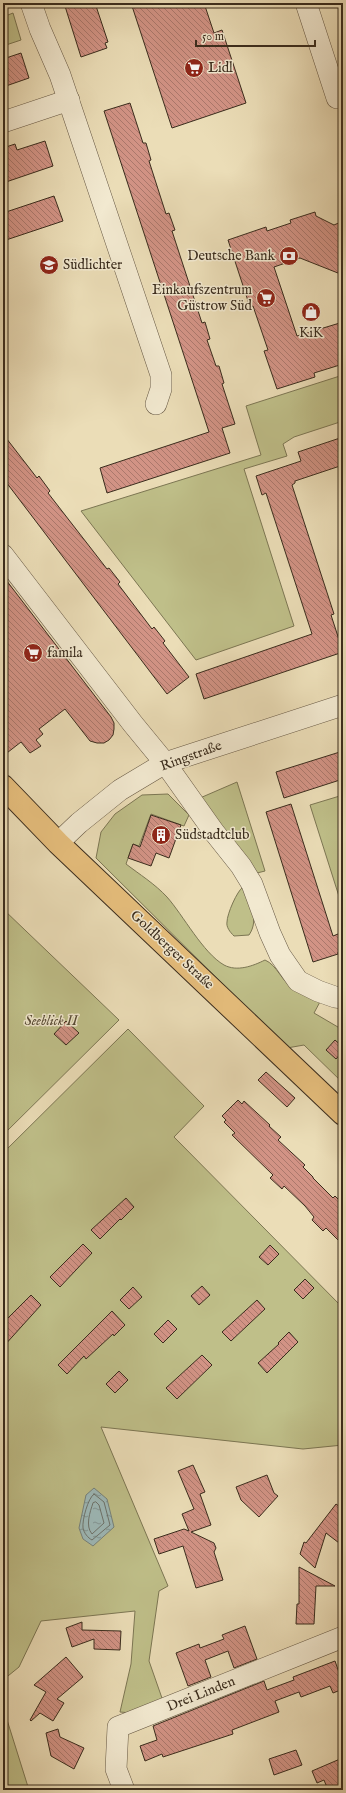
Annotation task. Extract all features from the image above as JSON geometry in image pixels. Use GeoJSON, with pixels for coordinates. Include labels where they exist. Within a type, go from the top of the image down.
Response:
{"type":"FeatureCollection","features":[{"type":"Feature","properties":{"kind":"main road","name":"Goldberger Straße"},"geometry":{"type":"LineString","coordinates":[[3,786],[58,843],[343,1114]]}},
{"type":"Feature","properties":{"kind":"street"},"geometry":{"type":"LineString","coordinates":[[31,3],[69,100],[162,374],[161,389],[156,404]]}},
{"type":"Feature","properties":{"kind":"street"},"geometry":{"type":"LineString","coordinates":[[306,3],[336,72],[337,98]]}},
{"type":"Feature","properties":{"kind":"street"},"geometry":{"type":"LineString","coordinates":[[3,122],[69,100]]}},
{"type":"Feature","properties":{"kind":"street"},"geometry":{"type":"LineString","coordinates":[[3,555],[133,724],[165,763],[252,884],[277,950],[298,981],[335,998],[343,998]]}},
{"type":"Feature","properties":{"kind":"street","name":"Ringstraße"},"geometry":{"type":"LineString","coordinates":[[58,843],[79,823],[120,790],[165,763],[343,705]]}},
{"type":"Feature","properties":{"kind":"street","name":"Drei Linden"},"geometry":{"type":"LineString","coordinates":[[124,1790],[116,1770],[118,1727],[343,1637]]}},
{"type":"Feature","properties":{"kind":"green space"},"geometry":{"type":"Polygon","coordinates":[[[13,13],[21,40],[3,46],[3,17],[13,13]]]}},
{"type":"Feature","properties":{"kind":"green space"},"geometry":{"type":"Polygon","coordinates":[[[343,375],[343,421],[294,437],[283,444],[287,456],[244,469],[294,626],[196,660],[81,511],[261,455],[246,406],[343,375]]]}},
{"type":"Feature","properties":{"kind":"green space"},"geometry":{"type":"Polygon","coordinates":[[[237,782],[265,871],[257,873],[200,798],[237,782]]]}},
{"type":"Feature","properties":{"kind":"green space"},"geometry":{"type":"Polygon","coordinates":[[[168,794],[189,815],[184,826],[151,814],[139,846],[133,844],[126,864],[152,883],[167,897],[208,952],[224,965],[240,968],[265,960],[273,966],[294,989],[321,1000],[314,1013],[343,1030],[343,1083],[304,1045],[287,1048],[96,858],[101,832],[115,814],[142,795],[168,794]]]}},
{"type":"Feature","properties":{"kind":"green space"},"geometry":{"type":"Polygon","coordinates":[[[343,795],[343,909],[310,805],[343,795]]]}},
{"type":"Feature","properties":{"kind":"green space"},"geometry":{"type":"Polygon","coordinates":[[[243,887],[254,917],[254,923],[249,935],[234,936],[228,928],[227,918],[235,898],[243,887]]]}},
{"type":"Feature","properties":{"kind":"green space","name":"Seeblick II"},"geometry":{"type":"Polygon","coordinates":[[[3,909],[119,1020],[3,1135],[3,909]]]}},
{"type":"Feature","properties":{"kind":"green space"},"geometry":{"type":"Polygon","coordinates":[[[128,1029],[204,1106],[174,1137],[343,1308],[343,1445],[303,1449],[101,1427],[168,1586],[159,1591],[149,1661],[163,1701],[132,1713],[120,1712],[131,1664],[135,1611],[41,1621],[19,1667],[3,1680],[3,1153],[128,1029]]]}},
{"type":"Feature","properties":{"kind":"green space"},"geometry":{"type":"Polygon","coordinates":[[[3,1707],[29,1790],[3,1790],[3,1707]]]}},
{"type":"Feature","properties":{"kind":"water"},"geometry":{"type":"Polygon","coordinates":[[[94,1488],[107,1499],[114,1527],[93,1546],[83,1539],[79,1528],[86,1495],[94,1488]]]}},
{"type":"Feature","properties":{"kind":"building"},"geometry":{"type":"Polygon","coordinates":[[[64,3],[95,3],[108,42],[105,43],[107,48],[81,57],[64,3]]]}},
{"type":"Feature","properties":{"kind":"building","name":"Lidl"},"geometry":{"type":"Polygon","coordinates":[[[131,3],[204,3],[214,33],[222,30],[246,103],[172,128],[131,3]]]}},
{"type":"Feature","properties":{"kind":"building"},"geometry":{"type":"Polygon","coordinates":[[[21,53],[29,78],[3,87],[3,59],[21,53]]]}},
{"type":"Feature","properties":{"kind":"building"},"geometry":{"type":"Polygon","coordinates":[[[130,103],[143,143],[146,143],[151,160],[149,161],[166,214],[169,213],[175,230],[172,231],[202,323],[205,322],[210,339],[207,340],[216,366],[219,366],[224,383],[222,384],[235,424],[222,428],[230,453],[107,493],[100,468],[209,432],[104,111],[130,103]]]}},
{"type":"Feature","properties":{"kind":"building"},"geometry":{"type":"Polygon","coordinates":[[[45,141],[53,166],[3,183],[3,148],[15,144],[17,150],[45,141]]]}},
{"type":"Feature","properties":{"kind":"building"},"geometry":{"type":"Polygon","coordinates":[[[54,196],[63,221],[3,241],[3,213],[54,196]]]}},
{"type":"Feature","properties":{"kind":"building","name":"Einkaufszentrum Güstrow Süd"},"geometry":{"type":"Polygon","coordinates":[[[315,212],[316,216],[334,225],[343,221],[343,275],[300,258],[274,267],[297,336],[343,322],[343,364],[314,373],[315,377],[277,389],[264,351],[268,350],[253,306],[250,307],[228,240],[266,227],[267,231],[291,223],[290,220],[315,212]]]}},
{"type":"Feature","properties":{"kind":"building"},"geometry":{"type":"Polygon","coordinates":[[[3,434],[37,478],[39,476],[50,491],[48,493],[107,569],[109,568],[120,582],[118,584],[152,629],[154,627],[165,641],[163,643],[189,677],[167,694],[3,478],[3,434]]]}},
{"type":"Feature","properties":{"kind":"building"},"geometry":{"type":"Polygon","coordinates":[[[343,437],[343,465],[295,481],[292,485],[334,614],[331,615],[343,652],[204,699],[196,674],[312,634],[266,493],[262,495],[256,476],[301,461],[298,452],[343,437]]]}},
{"type":"Feature","properties":{"kind":"building","name":"famila"},"geometry":{"type":"Polygon","coordinates":[[[3,576],[111,717],[114,723],[114,729],[113,735],[109,740],[104,743],[90,741],[65,709],[39,729],[43,734],[36,740],[41,746],[30,753],[21,742],[3,756],[3,576]]]}},
{"type":"Feature","properties":{"kind":"building"},"geometry":{"type":"Polygon","coordinates":[[[343,751],[343,779],[284,798],[276,772],[343,751]]]}},
{"type":"Feature","properties":{"kind":"building"},"geometry":{"type":"Polygon","coordinates":[[[291,804],[333,936],[343,932],[343,950],[338,952],[338,954],[313,962],[266,812],[291,804]]]}},
{"type":"Feature","properties":{"kind":"building","name":"Südstadtclub"},"geometry":{"type":"Polygon","coordinates":[[[151,815],[181,825],[169,858],[156,853],[151,866],[128,858],[133,844],[140,847],[151,815]]]}},
{"type":"Feature","properties":{"kind":"building"},"geometry":{"type":"Polygon","coordinates":[[[66,1021],[79,1033],[66,1045],[54,1034],[66,1021]]]}},
{"type":"Feature","properties":{"kind":"building"},"geometry":{"type":"Polygon","coordinates":[[[335,1040],[343,1047],[343,1051],[336,1059],[326,1050],[335,1040]]]}},
{"type":"Feature","properties":{"kind":"building"},"geometry":{"type":"Polygon","coordinates":[[[266,1072],[295,1098],[287,1107],[258,1080],[266,1072]]]}},
{"type":"Feature","properties":{"kind":"building"},"geometry":{"type":"Polygon","coordinates":[[[238,1100],[242,1104],[244,1101],[270,1125],[269,1126],[281,1137],[278,1140],[305,1165],[303,1167],[313,1178],[333,1198],[335,1196],[343,1204],[343,1245],[326,1228],[323,1231],[312,1220],[314,1217],[305,1206],[284,1186],[282,1189],[270,1178],[273,1175],[232,1135],[235,1133],[224,1122],[226,1120],[222,1116],[238,1100]]]}},
{"type":"Feature","properties":{"kind":"building"},"geometry":{"type":"Polygon","coordinates":[[[126,1198],[134,1207],[100,1239],[91,1230],[126,1198]]]}},
{"type":"Feature","properties":{"kind":"building"},"geometry":{"type":"Polygon","coordinates":[[[83,1244],[92,1253],[60,1287],[50,1277],[83,1244]]]}},
{"type":"Feature","properties":{"kind":"building"},"geometry":{"type":"Polygon","coordinates":[[[270,1245],[279,1254],[268,1265],[259,1257],[270,1245]]]}},
{"type":"Feature","properties":{"kind":"building"},"geometry":{"type":"Polygon","coordinates":[[[305,1279],[314,1288],[303,1299],[294,1290],[305,1279]]]}},
{"type":"Feature","properties":{"kind":"building"},"geometry":{"type":"Polygon","coordinates":[[[202,1286],[210,1295],[199,1305],[191,1296],[202,1286]]]}},
{"type":"Feature","properties":{"kind":"building"},"geometry":{"type":"Polygon","coordinates":[[[133,1287],[142,1297],[129,1309],[120,1300],[133,1287]]]}},
{"type":"Feature","properties":{"kind":"building"},"geometry":{"type":"Polygon","coordinates":[[[31,1295],[41,1305],[3,1347],[3,1323],[31,1295]]]}},
{"type":"Feature","properties":{"kind":"building"},"geometry":{"type":"Polygon","coordinates":[[[257,1300],[265,1309],[231,1341],[222,1332],[257,1300]]]}},
{"type":"Feature","properties":{"kind":"building"},"geometry":{"type":"Polygon","coordinates":[[[112,1311],[125,1325],[86,1359],[84,1356],[67,1374],[58,1365],[112,1311]]]}},
{"type":"Feature","properties":{"kind":"building"},"geometry":{"type":"Polygon","coordinates":[[[168,1320],[177,1329],[163,1343],[154,1334],[168,1320]]]}},
{"type":"Feature","properties":{"kind":"building"},"geometry":{"type":"Polygon","coordinates":[[[289,1332],[298,1342],[267,1373],[258,1363],[279,1344],[278,1343],[289,1332]]]}},
{"type":"Feature","properties":{"kind":"building"},"geometry":{"type":"Polygon","coordinates":[[[202,1355],[212,1365],[177,1399],[166,1388],[202,1355]]]}},
{"type":"Feature","properties":{"kind":"building"},"geometry":{"type":"Polygon","coordinates":[[[119,1371],[128,1380],[115,1393],[106,1384],[119,1371]]]}},
{"type":"Feature","properties":{"kind":"building"},"geometry":{"type":"Polygon","coordinates":[[[193,1465],[205,1492],[200,1494],[211,1525],[191,1532],[214,1543],[216,1548],[214,1552],[223,1580],[196,1588],[183,1546],[159,1554],[154,1539],[184,1529],[189,1531],[182,1514],[194,1509],[178,1471],[193,1465]]]}},
{"type":"Feature","properties":{"kind":"building"},"geometry":{"type":"Polygon","coordinates":[[[267,1475],[274,1493],[278,1496],[259,1517],[241,1500],[236,1487],[267,1475]]]}},
{"type":"Feature","properties":{"kind":"building"},"geometry":{"type":"Polygon","coordinates":[[[336,1504],[343,1509],[343,1546],[326,1533],[315,1568],[300,1554],[304,1542],[306,1543],[336,1504]]]}},
{"type":"Feature","properties":{"kind":"building"},"geometry":{"type":"Polygon","coordinates":[[[299,1567],[335,1586],[316,1586],[314,1624],[296,1624],[297,1604],[299,1604],[299,1567]]]}},
{"type":"Feature","properties":{"kind":"building"},"geometry":{"type":"Polygon","coordinates":[[[82,1622],[82,1630],[121,1631],[120,1650],[94,1649],[94,1639],[72,1647],[66,1628],[82,1622]]]}},
{"type":"Feature","properties":{"kind":"building"},"geometry":{"type":"Polygon","coordinates":[[[245,1626],[257,1659],[234,1668],[228,1651],[205,1660],[211,1677],[188,1686],[176,1653],[199,1644],[200,1648],[224,1639],[222,1635],[245,1626]]]}},
{"type":"Feature","properties":{"kind":"building"},"geometry":{"type":"Polygon","coordinates":[[[66,1657],[83,1677],[57,1699],[64,1703],[53,1721],[40,1713],[31,1721],[30,1720],[46,1692],[34,1685],[66,1657]]]}},
{"type":"Feature","properties":{"kind":"building"},"geometry":{"type":"Polygon","coordinates":[[[335,1661],[343,1684],[343,1689],[333,1693],[330,1686],[301,1697],[299,1692],[275,1701],[279,1712],[232,1730],[233,1734],[163,1757],[162,1754],[145,1761],[140,1746],[157,1740],[153,1726],[264,1681],[267,1690],[294,1680],[293,1677],[335,1661]]]}},
{"type":"Feature","properties":{"kind":"building"},"geometry":{"type":"Polygon","coordinates":[[[58,1729],[60,1737],[84,1748],[74,1769],[51,1756],[46,1733],[58,1729]]]}},
{"type":"Feature","properties":{"kind":"building"},"geometry":{"type":"Polygon","coordinates":[[[296,1750],[302,1765],[274,1775],[269,1759],[296,1750]]]}},
{"type":"Feature","properties":{"kind":"building"},"geometry":{"type":"Polygon","coordinates":[[[340,1759],[343,1767],[343,1786],[328,1790],[324,1780],[317,1783],[312,1771],[340,1759]]]}},
{"type":"Feature","properties":{"kind":"place","name":"Lidl"},"geometry":{"type":"Point","coordinates":[194,68]}},
{"type":"Feature","properties":{"kind":"place","name":"Deutsche Bank"},"geometry":{"type":"Point","coordinates":[289,256]}},
{"type":"Feature","properties":{"kind":"place","name":"Südlichter"},"geometry":{"type":"Point","coordinates":[49,265]}},
{"type":"Feature","properties":{"kind":"place","name":"Einkaufszentrum Güstrow Süd"},"geometry":{"type":"Point","coordinates":[266,298]}},
{"type":"Feature","properties":{"kind":"place","name":"KiK"},"geometry":{"type":"Point","coordinates":[311,312]}},
{"type":"Feature","properties":{"kind":"place","name":"famila"},"geometry":{"type":"Point","coordinates":[33,653]}},
{"type":"Feature","properties":{"kind":"place","name":"Südstadtclub"},"geometry":{"type":"Point","coordinates":[161,835]}}]}
